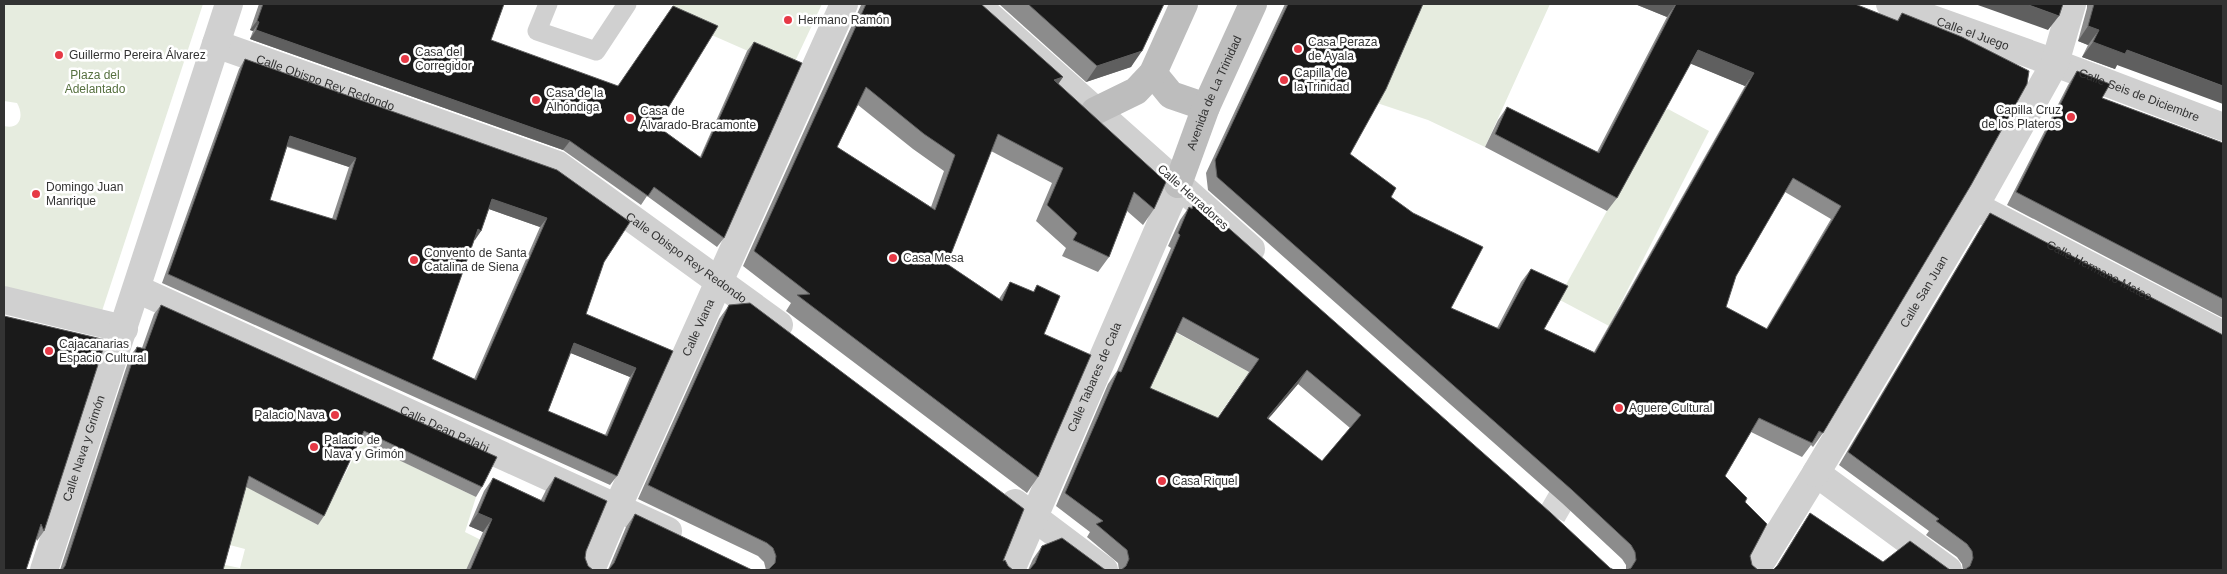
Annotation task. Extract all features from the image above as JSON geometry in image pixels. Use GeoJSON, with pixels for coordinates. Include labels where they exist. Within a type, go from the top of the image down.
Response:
{"type":"FeatureCollection","features":[{"type":"Feature","properties":{"kind":"main road"},"geometry":{"type":"LineString","coordinates":[[1095,111],[1136,91],[1153,73],[1184,4]]}},
{"type":"Feature","properties":{"kind":"main road","name":"Avenida de La Trinidad"},"geometry":{"type":"LineString","coordinates":[[1178,184],[1206,107],[1253,4]]}},
{"type":"Feature","properties":{"kind":"main road"},"geometry":{"type":"LineString","coordinates":[[1153,73],[1171,96],[1206,107]]}},
{"type":"Feature","properties":{"kind":"street"},"geometry":{"type":"LineString","coordinates":[[4,300],[124,329],[229,4]]}},
{"type":"Feature","properties":{"kind":"street","name":"Calle Viana"},"geometry":{"type":"LineString","coordinates":[[591,570],[844,4]]}},
{"type":"Feature","properties":{"kind":"street","name":"Calle Herradores"},"geometry":{"type":"LineString","coordinates":[[976,4],[1268,263]]}},
{"type":"Feature","properties":{"kind":"street","name":"Calle San Juan"},"geometry":{"type":"LineString","coordinates":[[1756,570],[1976,206],[2055,63],[2072,4]]}},
{"type":"Feature","properties":{"kind":"street","name":"Calle el Juego"},"geometry":{"type":"LineString","coordinates":[[1895,5],[2055,63]]}},
{"type":"Feature","properties":{"kind":"street","name":"Calle Obispo Rey Redondo"},"geometry":{"type":"LineString","coordinates":[[216,44],[558,164],[798,339]]}},
{"type":"Feature","properties":{"kind":"street","name":"Calle Seis de Diciembre"},"geometry":{"type":"LineString","coordinates":[[2055,63],[2223,127]]}},
{"type":"Feature","properties":{"kind":"street","name":"Calle Tabares de Cala"},"geometry":{"type":"LineString","coordinates":[[1011,570],[1178,184]]}},
{"type":"Feature","properties":{"kind":"street","name":"Calle Hermano Mateo"},"geometry":{"type":"LineString","coordinates":[[1976,206],[2223,335]]}},
{"type":"Feature","properties":{"kind":"street","name":"Calle Dean Palahi"},"geometry":{"type":"LineString","coordinates":[[138,289],[618,506],[689,540]]}},
{"type":"Feature","properties":{"kind":"street","name":"Calle Nava y Grimón"},"geometry":{"type":"LineString","coordinates":[[44,570],[124,329]]}},
{"type":"Feature","properties":{"kind":"street"},"geometry":{"type":"LineString","coordinates":[[1816,472],[1948,570]]}},
{"type":"Feature","properties":{"kind":"street"},"geometry":{"type":"LineString","coordinates":[[995,487],[1104,570]]}},
{"type":"Feature","properties":{"kind":"lane"},"geometry":{"type":"LineString","coordinates":[[548,4],[537,31],[596,51],[627,4]]}},
{"type":"Feature","properties":{"kind":"green space","name":"Plaza del Adelantado"},"geometry":{"type":"Polygon","coordinates":[[[4,4],[203,4],[102,311],[4,289],[4,126],[10,127],[17,124],[20,120],[20,112],[17,103],[4,101],[4,4]]]}},
{"type":"Feature","properties":{"kind":"green space"},"geometry":{"type":"Polygon","coordinates":[[[675,4],[822,4],[791,70],[666,15],[675,4]]]}},
{"type":"Feature","properties":{"kind":"green space"},"geometry":{"type":"Polygon","coordinates":[[[1406,4],[1550,4],[1485,147],[1428,120],[1377,103],[1406,4]]]}},
{"type":"Feature","properties":{"kind":"green space"},"geometry":{"type":"Polygon","coordinates":[[[1668,109],[1709,131],[1609,326],[1558,299],[1662,112],[1668,109]]]}},
{"type":"Feature","properties":{"kind":"green space"},"geometry":{"type":"Polygon","coordinates":[[[1173,331],[1249,372],[1208,431],[1134,415],[1173,331]]]}},
{"type":"Feature","properties":{"kind":"green space"},"geometry":{"type":"Polygon","coordinates":[[[362,442],[476,497],[465,532],[491,545],[480,570],[219,570],[220,564],[240,568],[245,549],[226,544],[232,479],[318,525],[362,442]]]}},
{"type":"Feature","properties":{"kind":"building"},"geometry":{"type":"Polygon","coordinates":[[[263,4],[504,4],[491,40],[618,86],[673,6],[718,26],[657,126],[701,158],[754,42],[802,63],[724,238],[654,187],[648,196],[570,141],[256,30],[263,4]]]}},
{"type":"Feature","properties":{"kind":"building"},"geometry":{"type":"Polygon","coordinates":[[[866,4],[981,4],[1063,77],[1054,80],[1166,182],[1154,209],[1134,192],[1109,257],[1073,240],[1077,233],[1047,205],[1063,168],[998,134],[947,264],[1002,301],[1010,282],[1034,292],[1037,285],[1060,296],[1044,334],[1091,355],[1038,477],[797,295],[810,294],[754,251],[866,4]],[[866,87],[837,147],[935,210],[955,155],[924,134],[866,87]]]}},
{"type":"Feature","properties":{"kind":"building"},"geometry":{"type":"Polygon","coordinates":[[[1028,4],[1164,4],[1142,51],[1097,66],[1028,4]]]}},
{"type":"Feature","properties":{"kind":"building"},"geometry":{"type":"Polygon","coordinates":[[[1288,4],[1423,4],[1386,89],[1350,154],[1396,188],[1391,197],[1413,213],[1483,247],[1451,308],[1499,329],[1531,269],[1568,286],[1544,329],[1595,353],[1754,73],[1698,50],[1617,198],[1495,134],[1507,107],[1599,153],[1676,4],[1855,4],[1898,21],[1902,13],[1962,37],[2029,71],[2027,84],[1971,185],[1823,433],[1819,431],[1812,443],[1759,418],[1725,476],[1747,498],[1745,502],[1767,524],[1750,556],[1752,565],[1758,570],[1627,570],[1631,568],[1636,560],[1635,552],[1631,545],[1572,490],[1217,177],[1215,160],[1288,4]],[[1793,178],[1736,276],[1726,307],[1767,329],[1841,206],[1793,178]]]}},
{"type":"Feature","properties":{"kind":"building"},"geometry":{"type":"Polygon","coordinates":[[[2026,4],[2063,4],[2059,16],[2026,4]]]}},
{"type":"Feature","properties":{"kind":"building"},"geometry":{"type":"Polygon","coordinates":[[[2094,4],[2223,4],[2223,86],[2127,50],[2125,54],[2093,42],[2099,30],[2088,26],[2094,4]]]}},
{"type":"Feature","properties":{"kind":"building","name":"Convento de Santa Catalina de Siena"},"geometry":{"type":"Polygon","coordinates":[[[245,59],[557,170],[630,222],[604,262],[586,314],[673,351],[617,476],[168,274],[245,59]],[[290,136],[270,200],[336,220],[356,158],[290,136]],[[492,199],[481,231],[478,229],[432,359],[476,380],[547,218],[492,199]],[[574,343],[548,411],[607,436],[636,368],[574,343]]]}},
{"type":"Feature","properties":{"kind":"building"},"geometry":{"type":"Polygon","coordinates":[[[2077,71],[2110,84],[2102,98],[2223,143],[2223,299],[2016,192],[2077,71]]]}},
{"type":"Feature","properties":{"kind":"building"},"geometry":{"type":"Polygon","coordinates":[[[1194,203],[1224,229],[1224,224],[1614,570],[1121,570],[1126,566],[1129,559],[1127,550],[1096,524],[1103,521],[1065,493],[1118,371],[1121,372],[1180,235],[1178,233],[1189,207],[1192,209],[1194,203]],[[1183,317],[1150,388],[1218,418],[1259,359],[1183,317]],[[1307,370],[1267,418],[1322,461],[1361,415],[1307,370]]]}},
{"type":"Feature","properties":{"kind":"building"},"geometry":{"type":"Polygon","coordinates":[[[1990,213],[2223,335],[2223,570],[1964,570],[1970,566],[1973,558],[1972,551],[1967,544],[1936,521],[1939,519],[1848,452],[1990,213]]]}},
{"type":"Feature","properties":{"kind":"building"},"geometry":{"type":"Polygon","coordinates":[[[750,303],[1024,509],[1003,561],[1005,560],[1013,570],[767,570],[775,563],[776,556],[773,548],[767,543],[648,485],[729,305],[750,303]]]}},
{"type":"Feature","properties":{"kind":"building","name":"Palacio de Nava y Grimón"},"geometry":{"type":"Polygon","coordinates":[[[161,305],[497,457],[482,487],[364,431],[324,516],[249,476],[223,570],[62,570],[65,566],[137,347],[145,349],[161,305]]]}},
{"type":"Feature","properties":{"kind":"building"},"geometry":{"type":"Polygon","coordinates":[[[4,316],[106,340],[44,531],[41,524],[26,570],[4,570],[4,316]]]}},
{"type":"Feature","properties":{"kind":"building"},"geometry":{"type":"Polygon","coordinates":[[[555,477],[607,501],[586,551],[585,558],[588,566],[593,570],[470,570],[492,519],[478,513],[493,478],[544,502],[555,477]]]}},
{"type":"Feature","properties":{"kind":"building"},"geometry":{"type":"Polygon","coordinates":[[[1810,513],[1883,562],[1910,541],[1950,570],[1773,570],[1810,513]]]}},
{"type":"Feature","properties":{"kind":"building"},"geometry":{"type":"Polygon","coordinates":[[[635,514],[752,570],[607,570],[614,563],[635,514]]]}},
{"type":"Feature","properties":{"kind":"building"},"geometry":{"type":"Polygon","coordinates":[[[1062,538],[1106,570],[1029,570],[1035,563],[1042,546],[1062,538]]]}},
{"type":"Feature","properties":{"kind":"tunnel"},"geometry":{"type":"LineString","coordinates":[[1552,515],[1578,470]]}},
{"type":"Feature","properties":{"kind":"place","name":"Hermano Ramón"},"geometry":{"type":"Point","coordinates":[788,20]}},
{"type":"Feature","properties":{"kind":"place","name":"Casa Peraza de Ayala"},"geometry":{"type":"Point","coordinates":[1298,49]}},
{"type":"Feature","properties":{"kind":"place","name":"Guillermo Pereira Álvarez"},"geometry":{"type":"Point","coordinates":[59,55]}},
{"type":"Feature","properties":{"kind":"place","name":"Casa del Corregidor"},"geometry":{"type":"Point","coordinates":[405,59]}},
{"type":"Feature","properties":{"kind":"place","name":"Capilla de la Trinidad"},"geometry":{"type":"Point","coordinates":[1284,80]}},
{"type":"Feature","properties":{"kind":"place","name":"Casa de la Alhóndiga"},"geometry":{"type":"Point","coordinates":[536,100]}},
{"type":"Feature","properties":{"kind":"place","name":"Capilla Cruz de los Plateros"},"geometry":{"type":"Point","coordinates":[2071,117]}},
{"type":"Feature","properties":{"kind":"place","name":"Casa de Alvarado-Bracamonte"},"geometry":{"type":"Point","coordinates":[630,118]}},
{"type":"Feature","properties":{"kind":"place","name":"Domingo Juan Manrique"},"geometry":{"type":"Point","coordinates":[36,194]}},
{"type":"Feature","properties":{"kind":"place","name":"Casa Mesa"},"geometry":{"type":"Point","coordinates":[893,258]}},
{"type":"Feature","properties":{"kind":"place","name":"Convento de Santa Catalina de Siena"},"geometry":{"type":"Point","coordinates":[414,260]}},
{"type":"Feature","properties":{"kind":"place","name":"Cajacanarias Espacio Cultural"},"geometry":{"type":"Point","coordinates":[49,351]}},
{"type":"Feature","properties":{"kind":"place","name":"Aguere Cultural"},"geometry":{"type":"Point","coordinates":[1619,408]}},
{"type":"Feature","properties":{"kind":"place","name":"Palacio Nava"},"geometry":{"type":"Point","coordinates":[335,415]}},
{"type":"Feature","properties":{"kind":"place","name":"Palacio de Nava y Grimón"},"geometry":{"type":"Point","coordinates":[314,447]}},
{"type":"Feature","properties":{"kind":"place","name":"Casa Riquel"},"geometry":{"type":"Point","coordinates":[1162,481]}}]}
